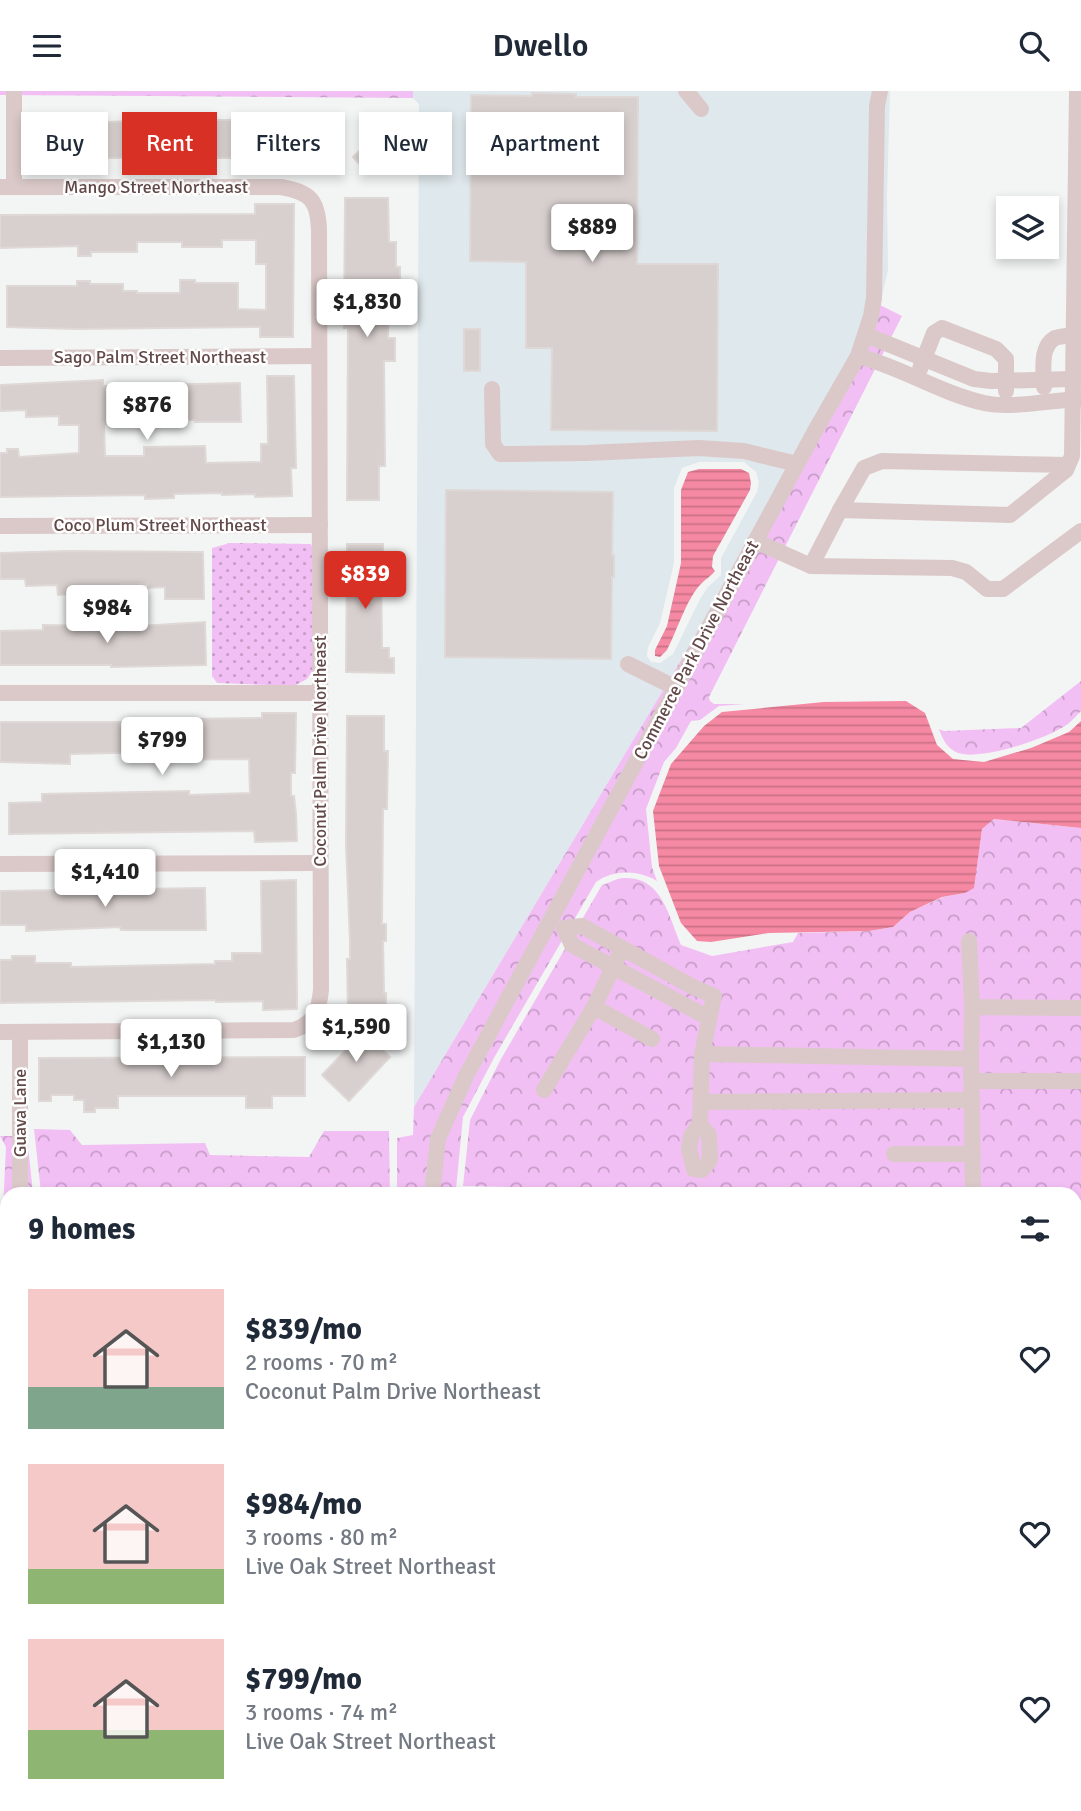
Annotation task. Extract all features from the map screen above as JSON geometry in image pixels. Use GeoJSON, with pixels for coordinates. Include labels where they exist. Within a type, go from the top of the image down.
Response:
{"type":"FeatureCollection","features":[{"type":"Feature","properties":{"kind":"street"},"geometry":{"type":"LineString","coordinates":[[7,187],[14,91]]}},
{"type":"Feature","properties":{"kind":"street"},"geometry":{"type":"LineString","coordinates":[[686,91],[701,109]]}},
{"type":"Feature","properties":{"kind":"street","name":"Commerce Park Drive Northeast"},"geometry":{"type":"LineString","coordinates":[[433,1187],[438,1139],[460,1090],[557,925],[676,688],[858,356],[866,335],[874,298],[878,96],[869,91]]}},
{"type":"Feature","properties":{"kind":"street"},"geometry":{"type":"LineString","coordinates":[[840,510],[1010,515],[1066,470],[1072,456],[1077,399],[1073,379],[1073,335],[1079,100]]}},
{"type":"Feature","properties":{"kind":"street","name":"Mango Street Northeast"},"geometry":{"type":"LineString","coordinates":[[7,187],[281,187],[301,192],[310,198]]}},
{"type":"Feature","properties":{"kind":"street","name":"Coconut Palm Drive Northeast"},"geometry":{"type":"LineString","coordinates":[[20,1032],[284,1031],[305,1027],[320,1006],[318,216],[310,198]]}},
{"type":"Feature","properties":{"kind":"street"},"geometry":{"type":"LineString","coordinates":[[916,377],[934,333],[942,328],[996,349],[1006,359],[1004,404]]}},
{"type":"Feature","properties":{"kind":"street"},"geometry":{"type":"LineString","coordinates":[[866,335],[974,379],[1073,379]]}},
{"type":"Feature","properties":{"kind":"street"},"geometry":{"type":"LineString","coordinates":[[1044,401],[1046,348],[1055,338],[1073,335]]}},
{"type":"Feature","properties":{"kind":"street","name":"Sago Palm Street Northeast"},"geometry":{"type":"LineString","coordinates":[[0,358],[319,356]]}},
{"type":"Feature","properties":{"kind":"street"},"geometry":{"type":"LineString","coordinates":[[858,356],[878,361],[986,403],[1028,405],[1077,399]]}},
{"type":"Feature","properties":{"kind":"street"},"geometry":{"type":"LineString","coordinates":[[492,389],[493,444],[500,454],[699,448],[744,451],[797,464]]}},
{"type":"Feature","properties":{"kind":"street"},"geometry":{"type":"LineString","coordinates":[[811,566],[864,468],[882,461],[1068,465]]}},
{"type":"Feature","properties":{"kind":"street","name":"Coco Plum Street Northeast"},"geometry":{"type":"LineString","coordinates":[[0,526],[320,525]]}},
{"type":"Feature","properties":{"kind":"street"},"geometry":{"type":"LineString","coordinates":[[755,541],[811,566],[952,568],[966,572],[988,589],[1003,589],[1081,531]]}},
{"type":"Feature","properties":{"kind":"street"},"geometry":{"type":"LineString","coordinates":[[628,664],[676,688]]}},
{"type":"Feature","properties":{"kind":"street"},"geometry":{"type":"LineString","coordinates":[[0,693],[319,693]]}},
{"type":"Feature","properties":{"kind":"street"},"geometry":{"type":"LineString","coordinates":[[0,865],[320,863]]}},
{"type":"Feature","properties":{"kind":"street"},"geometry":{"type":"LineString","coordinates":[[557,925],[582,926],[649,964],[714,996],[702,1054],[699,1124]]}},
{"type":"Feature","properties":{"kind":"street"},"geometry":{"type":"LineString","coordinates":[[557,925],[572,945],[709,1018]]}},
{"type":"Feature","properties":{"kind":"street"},"geometry":{"type":"LineString","coordinates":[[969,941],[973,1187]]}},
{"type":"Feature","properties":{"kind":"street"},"geometry":{"type":"LineString","coordinates":[[544,1090],[594,1007],[623,949]]}},
{"type":"Feature","properties":{"kind":"street"},"geometry":{"type":"LineString","coordinates":[[641,981],[649,964]]}},
{"type":"Feature","properties":{"kind":"street"},"geometry":{"type":"LineString","coordinates":[[684,1005],[693,987]]}},
{"type":"Feature","properties":{"kind":"street"},"geometry":{"type":"LineString","coordinates":[[594,1007],[652,1039]]}},
{"type":"Feature","properties":{"kind":"street"},"geometry":{"type":"LineString","coordinates":[[972,1007],[1081,1008]]}},
{"type":"Feature","properties":{"kind":"street"},"geometry":{"type":"LineString","coordinates":[[0,1032],[20,1032]]}},
{"type":"Feature","properties":{"kind":"street","name":"Guava Lane"},"geometry":{"type":"LineString","coordinates":[[20,1032],[20,1187]]}},
{"type":"Feature","properties":{"kind":"street"},"geometry":{"type":"LineString","coordinates":[[702,1054],[971,1059]]}},
{"type":"Feature","properties":{"kind":"street"},"geometry":{"type":"LineString","coordinates":[[972,1081],[1081,1081]]}},
{"type":"Feature","properties":{"kind":"street"},"geometry":{"type":"LineString","coordinates":[[701,1102],[972,1100]]}},
{"type":"Feature","properties":{"kind":"street"},"geometry":{"type":"LineString","coordinates":[[894,1154],[973,1154]]}},
{"type":"Feature","properties":{"kind":"street","name":"Commerce Park Drive Northeast"},"geometry":{"type":"LineString","coordinates":[[435,1174],[438,1187]]}},
{"type":"Feature","properties":{"kind":"shaded area"},"geometry":{"type":"Polygon","coordinates":[[[413,91],[890,91],[888,270],[880,305],[837,399],[414,1107],[419,175],[452,175],[452,112],[419,112],[419,104],[413,98],[413,91]],[[699,462],[682,468],[674,488],[674,563],[660,623],[648,647],[647,656],[651,662],[660,663],[673,654],[700,599],[721,575],[721,558],[757,492],[759,482],[756,472],[744,462],[699,462]]]}},
{"type":"Feature","properties":{"kind":"shaded area"},"geometry":{"type":"Polygon","coordinates":[[[699,469],[741,469],[749,473],[750,490],[713,556],[712,567],[715,571],[692,597],[667,650],[660,657],[655,656],[655,650],[667,626],[681,563],[681,490],[688,472],[699,469]]]}},
{"type":"Feature","properties":{"kind":"shaded area"},"geometry":{"type":"Polygon","coordinates":[[[906,701],[925,713],[937,745],[953,759],[984,762],[1031,748],[1069,732],[1081,721],[1081,828],[994,819],[982,829],[974,888],[965,893],[942,897],[910,912],[893,927],[869,931],[769,933],[711,942],[697,941],[681,923],[659,866],[653,811],[671,764],[704,726],[722,712],[824,702],[906,701]]]}},
{"type":"Feature","properties":{"kind":"green space"},"geometry":{"type":"Polygon","coordinates":[[[0,91],[413,91],[413,98],[0,95],[0,91]]]}},
{"type":"Feature","properties":{"kind":"green space"},"geometry":{"type":"Polygon","coordinates":[[[880,305],[902,316],[709,697],[714,704],[745,704],[719,706],[700,720],[691,721],[676,748],[664,762],[646,809],[652,867],[657,881],[635,873],[618,873],[596,882],[495,1056],[463,1117],[456,1187],[397,1187],[397,1138],[413,1135],[414,1107],[837,399],[880,305]]]}},
{"type":"Feature","properties":{"kind":"green space"},"geometry":{"type":"Polygon","coordinates":[[[230,543],[311,544],[314,553],[313,670],[307,679],[294,686],[217,683],[212,676],[212,548],[230,543]]]}},
{"type":"Feature","properties":{"kind":"green space"},"geometry":{"type":"Polygon","coordinates":[[[1081,681],[1081,711],[1065,726],[1027,743],[993,752],[964,754],[949,747],[939,729],[1021,728],[1081,681]]]}},
{"type":"Feature","properties":{"kind":"green space"},"geometry":{"type":"Polygon","coordinates":[[[994,819],[1081,828],[1081,1187],[463,1186],[470,1120],[501,1059],[602,885],[624,878],[637,879],[647,884],[662,900],[681,945],[712,956],[793,942],[798,933],[869,931],[893,927],[910,912],[943,897],[965,893],[974,887],[982,829],[994,819]]]}},
{"type":"Feature","properties":{"kind":"green space"},"geometry":{"type":"Polygon","coordinates":[[[34,1129],[70,1130],[82,1145],[205,1143],[210,1155],[309,1157],[324,1131],[389,1131],[390,1187],[40,1187],[34,1129]]]}},
{"type":"Feature","properties":{"kind":"green space"},"geometry":{"type":"Polygon","coordinates":[[[0,1136],[27,1136],[32,1187],[4,1187],[6,1147],[0,1136]]]}},
{"type":"Feature","properties":{"kind":"building"},"geometry":{"type":"Polygon","coordinates":[[[532,93],[576,94],[576,97],[638,97],[637,264],[718,264],[717,431],[551,430],[552,348],[526,348],[526,262],[470,261],[471,175],[624,175],[624,112],[471,112],[471,95],[532,96],[532,93]]]}},
{"type":"Feature","properties":{"kind":"building"},"geometry":{"type":"Polygon","coordinates":[[[217,120],[231,120],[231,158],[217,158],[217,120]]]}},
{"type":"Feature","properties":{"kind":"building"},"geometry":{"type":"Polygon","coordinates":[[[122,121],[122,158],[108,158],[108,122],[122,121]]]}},
{"type":"Feature","properties":{"kind":"building"},"geometry":{"type":"Polygon","coordinates":[[[359,151],[359,164],[353,157],[359,151]]]}},
{"type":"Feature","properties":{"kind":"building"},"geometry":{"type":"Polygon","coordinates":[[[345,198],[388,198],[389,242],[396,242],[396,267],[400,267],[400,283],[389,283],[388,338],[395,338],[395,361],[384,361],[385,466],[379,466],[379,500],[347,500],[348,328],[344,328],[345,198]]]}},
{"type":"Feature","properties":{"kind":"building"},"geometry":{"type":"Polygon","coordinates":[[[255,204],[294,204],[293,337],[260,337],[260,327],[7,327],[7,286],[77,286],[77,281],[90,281],[90,284],[123,284],[123,291],[137,293],[180,293],[180,280],[195,280],[195,283],[238,283],[238,309],[266,310],[266,264],[256,264],[256,240],[222,240],[222,247],[182,247],[182,242],[137,242],[137,252],[91,252],[91,256],[78,256],[78,246],[0,248],[0,215],[255,214],[255,204]]]}},
{"type":"Feature","properties":{"kind":"building"},"geometry":{"type":"Polygon","coordinates":[[[464,329],[480,329],[480,371],[464,371],[464,329]]]}},
{"type":"Feature","properties":{"kind":"building"},"geometry":{"type":"Polygon","coordinates":[[[267,376],[294,376],[296,468],[291,468],[292,496],[255,497],[255,494],[222,493],[174,494],[174,498],[145,499],[145,495],[0,497],[0,453],[7,453],[7,449],[18,449],[19,457],[79,453],[79,425],[59,425],[59,416],[26,417],[26,410],[0,411],[0,385],[103,380],[103,386],[240,383],[241,422],[180,420],[180,411],[140,412],[140,423],[104,424],[105,456],[144,456],[144,447],[205,446],[206,463],[261,462],[261,444],[268,444],[267,376]]]}},
{"type":"Feature","properties":{"kind":"building"},"geometry":{"type":"Polygon","coordinates":[[[446,490],[613,492],[611,659],[445,657],[446,490]]]}},
{"type":"Feature","properties":{"kind":"building"},"geometry":{"type":"Polygon","coordinates":[[[347,544],[383,544],[382,648],[389,648],[389,658],[394,658],[394,673],[346,672],[347,544]]]}},
{"type":"Feature","properties":{"kind":"building"},"geometry":{"type":"Polygon","coordinates":[[[203,552],[204,599],[165,599],[165,587],[148,588],[148,584],[121,584],[121,588],[70,589],[70,594],[58,595],[57,585],[26,586],[25,579],[0,579],[0,553],[203,552]]]}},
{"type":"Feature","properties":{"kind":"building"},"geometry":{"type":"Polygon","coordinates":[[[139,622],[139,626],[205,622],[206,665],[0,665],[0,631],[43,630],[43,625],[110,626],[110,623],[139,622]]]}},
{"type":"Feature","properties":{"kind":"building"},"geometry":{"type":"Polygon","coordinates":[[[262,713],[296,713],[295,773],[291,773],[291,796],[294,796],[297,841],[255,842],[254,831],[9,834],[9,803],[42,802],[42,794],[189,791],[189,795],[250,793],[249,759],[147,760],[147,753],[114,753],[70,754],[70,764],[0,762],[0,722],[180,722],[180,719],[262,718],[262,713]]]}},
{"type":"Feature","properties":{"kind":"building"},"geometry":{"type":"Polygon","coordinates":[[[347,716],[384,716],[384,751],[388,751],[387,809],[383,809],[382,924],[386,924],[386,941],[383,941],[386,1014],[348,1014],[347,959],[350,959],[350,941],[346,845],[347,716]]]}},
{"type":"Feature","properties":{"kind":"building"},"geometry":{"type":"Polygon","coordinates":[[[296,880],[297,1009],[263,1010],[263,1001],[216,1000],[0,1003],[0,960],[12,960],[12,956],[35,956],[35,963],[71,963],[71,967],[215,964],[215,961],[232,961],[232,953],[262,953],[261,881],[296,880]]]}},
{"type":"Feature","properties":{"kind":"building"},"geometry":{"type":"Polygon","coordinates":[[[205,888],[206,930],[121,930],[120,927],[26,931],[26,925],[0,925],[0,891],[205,888]]]}},
{"type":"Feature","properties":{"kind":"building"},"geometry":{"type":"Polygon","coordinates":[[[359,1026],[390,1057],[349,1101],[322,1075],[347,1049],[342,1044],[359,1026]]]}},
{"type":"Feature","properties":{"kind":"building"},"geometry":{"type":"Polygon","coordinates":[[[305,1057],[305,1096],[272,1096],[272,1108],[246,1108],[246,1096],[118,1096],[118,1108],[95,1108],[95,1112],[84,1112],[84,1100],[74,1100],[74,1095],[51,1095],[51,1101],[39,1101],[39,1058],[305,1057]]]}}]}
